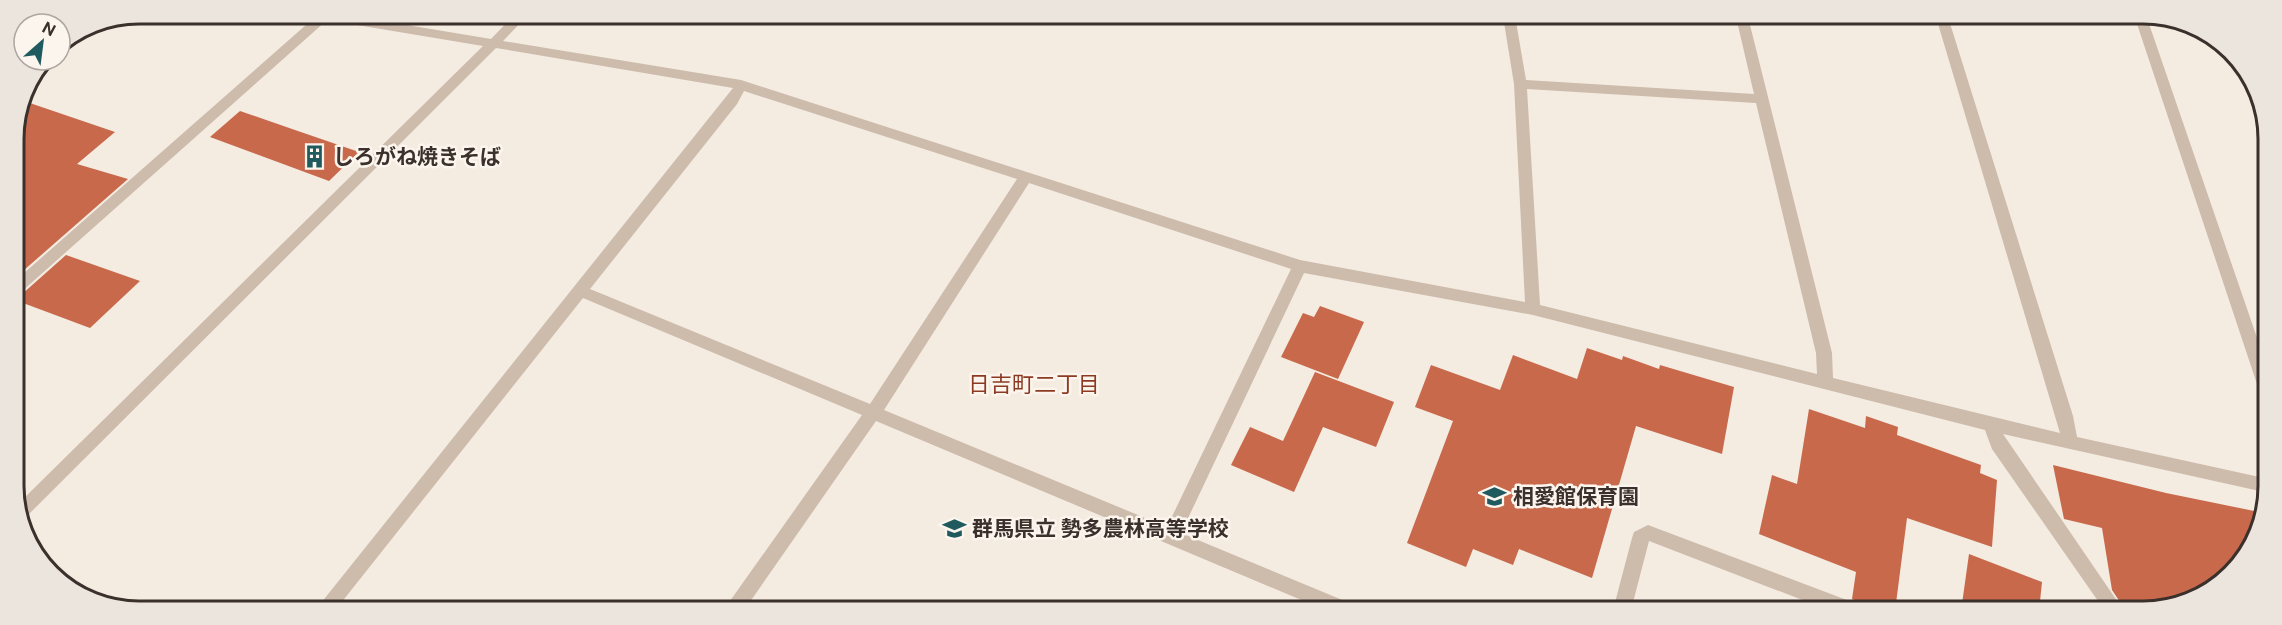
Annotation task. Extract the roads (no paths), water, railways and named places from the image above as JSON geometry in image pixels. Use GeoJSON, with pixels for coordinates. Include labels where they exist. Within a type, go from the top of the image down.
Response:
{"type":"FeatureCollection","features":[{"type":"Feature","properties":{"kind":"street"},"geometry":{"type":"LineString","coordinates":[[24,281],[310,24]]}},
{"type":"Feature","properties":{"kind":"street"},"geometry":{"type":"LineString","coordinates":[[379,24],[741,85],[1300,266],[1533,309],[1990,424],[2258,484]]}},
{"type":"Feature","properties":{"kind":"street"},"geometry":{"type":"LineString","coordinates":[[26,507],[514,24]]}},
{"type":"Feature","properties":{"kind":"street"},"geometry":{"type":"LineString","coordinates":[[1510,24],[1520,84],[1533,309]]}},
{"type":"Feature","properties":{"kind":"street"},"geometry":{"type":"LineString","coordinates":[[1744,24],[1824,353],[1825,381]]}},
{"type":"Feature","properties":{"kind":"street"},"geometry":{"type":"LineString","coordinates":[[1944,24],[2065,416],[2070,442]]}},
{"type":"Feature","properties":{"kind":"street"},"geometry":{"type":"LineString","coordinates":[[2143,24],[2258,363]]}},
{"type":"Feature","properties":{"kind":"street"},"geometry":{"type":"LineString","coordinates":[[1520,84],[1761,99]]}},
{"type":"Feature","properties":{"kind":"street"},"geometry":{"type":"LineString","coordinates":[[332,601],[732,101],[741,85]]}},
{"type":"Feature","properties":{"kind":"street"},"geometry":{"type":"LineString","coordinates":[[740,601],[873,412],[1026,176]]}},
{"type":"Feature","properties":{"kind":"street"},"geometry":{"type":"LineString","coordinates":[[1171,537],[1300,266]]}},
{"type":"Feature","properties":{"kind":"street"},"geometry":{"type":"LineString","coordinates":[[581,291],[1324,601]]}},
{"type":"Feature","properties":{"kind":"street"},"geometry":{"type":"LineString","coordinates":[[1990,424],[1998,444],[2108,601]]}},
{"type":"Feature","properties":{"kind":"street"},"geometry":{"type":"LineString","coordinates":[[1624,601],[1640,538],[1648,533],[1828,601]]}},
{"type":"Feature","properties":{"kind":"place","name":"しろがね焼きそば"},"geometry":{"type":"Point","coordinates":[315,157]}},
{"type":"Feature","properties":{"kind":"place","name":"相愛館保育園"},"geometry":{"type":"Point","coordinates":[1495,497]}},
{"type":"Feature","properties":{"kind":"place","name":"群馬県立 勢多農林高等学校"},"geometry":{"type":"Point","coordinates":[954,529]}},
{"type":"Feature","properties":{"kind":"district","name":"日吉町二丁目"},"geometry":{"type":"Point","coordinates":[1034,384]}}]}
